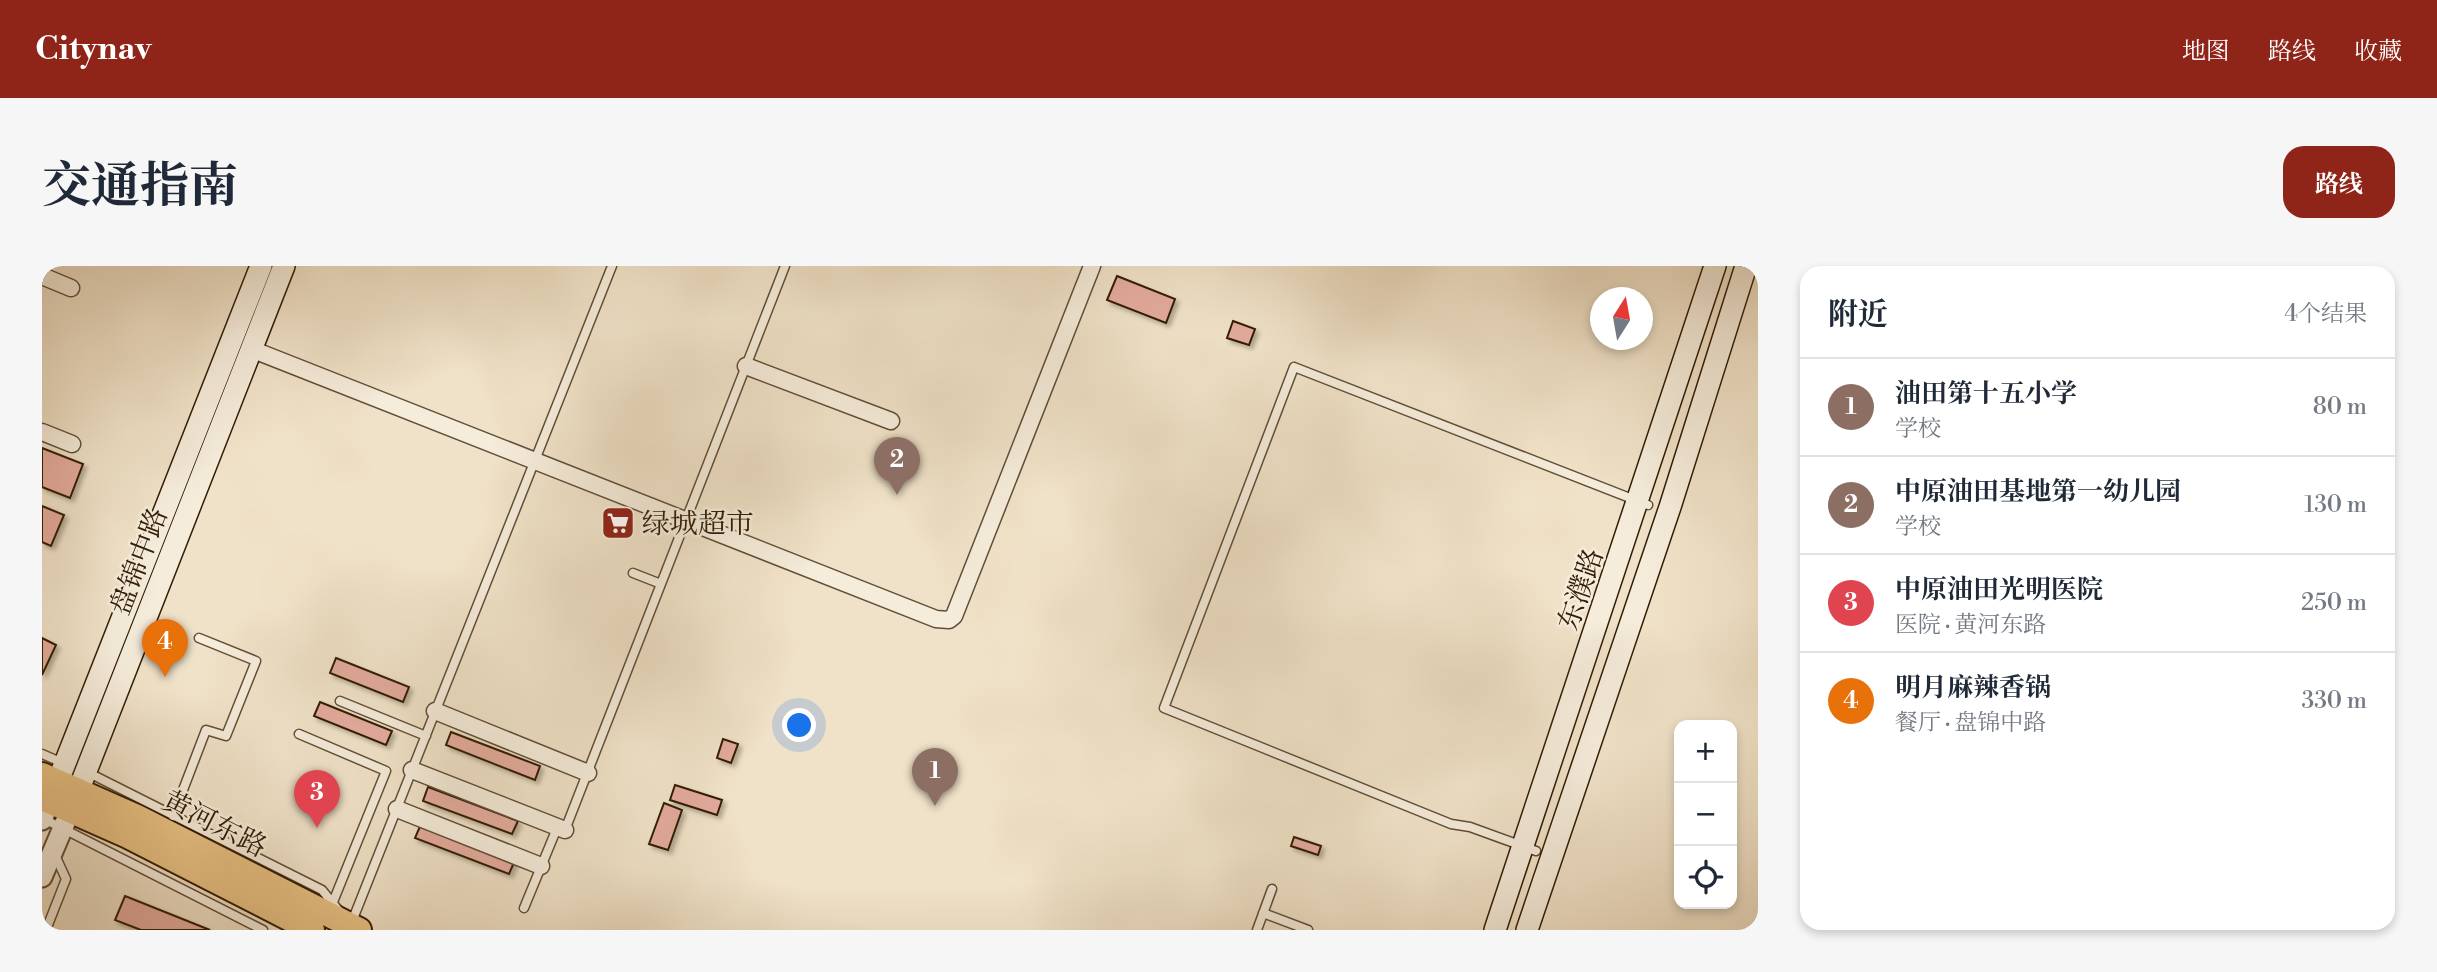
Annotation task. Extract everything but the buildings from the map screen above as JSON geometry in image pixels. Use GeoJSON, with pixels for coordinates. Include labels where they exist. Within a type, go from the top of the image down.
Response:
{"type":"FeatureCollection","features":[{"type":"Feature","properties":{"kind":"main road","name":"盘锦中路"},"geometry":{"type":"LineString","coordinates":[[57,798],[261,266]]}},
{"type":"Feature","properties":{"kind":"main road","name":"盘锦中路"},"geometry":{"type":"LineString","coordinates":[[57,798],[251,349],[284,266]]}},
{"type":"Feature","properties":{"kind":"main road","name":"东濮路"},"geometry":{"type":"LineString","coordinates":[[1495,930],[1644,503],[1715,266]]}},
{"type":"Feature","properties":{"kind":"main road","name":"东濮路"},"geometry":{"type":"LineString","coordinates":[[1527,930],[1670,507],[1746,266]]}},
{"type":"Feature","properties":{"kind":"main road","name":"黄河东路"},"geometry":{"type":"LineString","coordinates":[[57,798],[355,928]]}},
{"type":"Feature","properties":{"kind":"main road","name":"黄河东路"},"geometry":{"type":"LineString","coordinates":[[57,798],[312,930]]}},
{"type":"Feature","properties":{"kind":"street"},"geometry":{"type":"LineString","coordinates":[[251,349],[685,522],[936,619],[949,620],[954,616],[1092,266]]}},
{"type":"Feature","properties":{"kind":"street"},"geometry":{"type":"LineString","coordinates":[[42,276],[71,288]]}},
{"type":"Feature","properties":{"kind":"street"},"geometry":{"type":"LineString","coordinates":[[746,366],[891,421]]}},
{"type":"Feature","properties":{"kind":"street"},"geometry":{"type":"LineString","coordinates":[[42,432],[72,444]]}},
{"type":"Feature","properties":{"kind":"street"},"geometry":{"type":"LineString","coordinates":[[435,711],[588,772]]}},
{"type":"Feature","properties":{"kind":"street"},"geometry":{"type":"LineString","coordinates":[[412,770],[561,829]]}},
{"type":"Feature","properties":{"kind":"street","name":"盘锦中路"},"geometry":{"type":"LineString","coordinates":[[42,877],[53,850],[57,798]]}},
{"type":"Feature","properties":{"kind":"street"},"geometry":{"type":"LineString","coordinates":[[397,809],[541,866]]}},
{"type":"Feature","properties":{"kind":"lane"},"geometry":{"type":"LineString","coordinates":[[57,798],[173,816],[322,890],[355,928],[412,770],[612,266]]}},
{"type":"Feature","properties":{"kind":"lane"},"geometry":{"type":"LineString","coordinates":[[524,908],[541,866],[588,772],[785,266]]}},
{"type":"Feature","properties":{"kind":"lane"},"geometry":{"type":"LineString","coordinates":[[1536,851],[1470,827],[1451,824],[1164,708],[1294,367],[1644,503]]}},
{"type":"Feature","properties":{"kind":"lane"},"geometry":{"type":"LineString","coordinates":[[633,573],[661,584]]}},
{"type":"Feature","properties":{"kind":"lane"},"geometry":{"type":"LineString","coordinates":[[173,816],[206,730],[226,736],[256,661],[198,638]]}},
{"type":"Feature","properties":{"kind":"lane"},"geometry":{"type":"LineString","coordinates":[[340,701],[426,736]]}},
{"type":"Feature","properties":{"kind":"lane"},"geometry":{"type":"LineString","coordinates":[[299,734],[386,771],[332,902]]}},
{"type":"Feature","properties":{"kind":"lane"},"geometry":{"type":"LineString","coordinates":[[42,754],[57,798],[263,930]]}},
{"type":"Feature","properties":{"kind":"lane"},"geometry":{"type":"LineString","coordinates":[[46,930],[66,879],[53,850]]}},
{"type":"Feature","properties":{"kind":"lane"},"geometry":{"type":"LineString","coordinates":[[1257,930],[1272,889]]}},
{"type":"Feature","properties":{"kind":"lane"},"geometry":{"type":"LineString","coordinates":[[1263,913],[1308,930]]}},
{"type":"Feature","properties":{"kind":"place","name":"中原油田基地第一幼儿园"},"geometry":{"type":"Point","coordinates":[897,495]}},
{"type":"Feature","properties":{"kind":"place","name":"绿城超市"},"geometry":{"type":"Point","coordinates":[618,523]}},
{"type":"Feature","properties":{"kind":"place","name":"明月麻辣香锅"},"geometry":{"type":"Point","coordinates":[165,677]}},
{"type":"Feature","properties":{"kind":"place","name":"油田第十五小学"},"geometry":{"type":"Point","coordinates":[935,806]}},
{"type":"Feature","properties":{"kind":"place","name":"中原油田光明医院"},"geometry":{"type":"Point","coordinates":[317,828]}}]}
